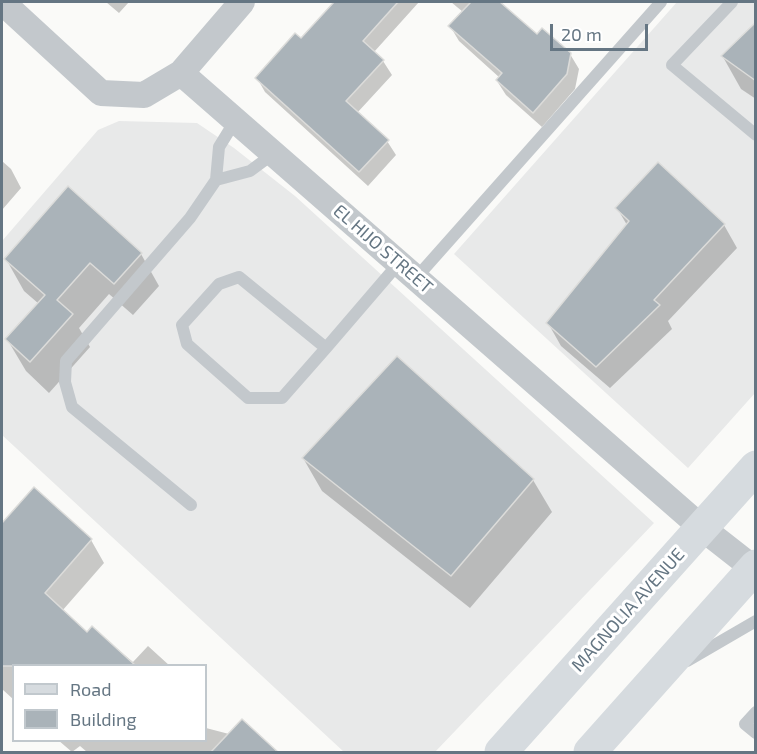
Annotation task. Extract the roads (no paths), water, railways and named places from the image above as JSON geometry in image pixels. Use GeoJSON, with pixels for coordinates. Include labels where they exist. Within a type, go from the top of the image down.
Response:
{"type":"FeatureCollection","features":[{"type":"Feature","properties":{"kind":"main road","name":"MAGNOLIA AVENUE"},"geometry":{"type":"LineString","coordinates":[[501,753],[756,467]]}},
{"type":"Feature","properties":{"kind":"main road"},"geometry":{"type":"LineString","coordinates":[[590,753],[754,567]]}},
{"type":"Feature","properties":{"kind":"street"},"geometry":{"type":"LineString","coordinates":[[2,2],[100,93],[144,95],[181,73],[242,2]]}},
{"type":"Feature","properties":{"kind":"street","name":"EL HIJO STREET"},"geometry":{"type":"LineString","coordinates":[[181,73],[702,528],[754,567]]}},
{"type":"Feature","properties":{"kind":"lane"},"geometry":{"type":"LineString","coordinates":[[326,348],[239,278],[219,284],[182,325],[188,344],[248,398],[282,399],[326,348],[408,270],[661,2]]}},
{"type":"Feature","properties":{"kind":"lane"},"geometry":{"type":"LineString","coordinates":[[732,2],[672,65],[756,135]]}},
{"type":"Feature","properties":{"kind":"lane"},"geometry":{"type":"LineString","coordinates":[[191,506],[72,407],[65,382],[66,361],[190,218],[216,180],[219,147],[235,121]]}},
{"type":"Feature","properties":{"kind":"lane"},"geometry":{"type":"LineString","coordinates":[[216,180],[250,171],[273,154]]}},
{"type":"Feature","properties":{"kind":"lane"},"geometry":{"type":"LineString","coordinates":[[655,680],[756,621]]}},
{"type":"Feature","properties":{"kind":"lane"},"geometry":{"type":"LineString","coordinates":[[756,712],[745,724],[756,733]]}}]}
